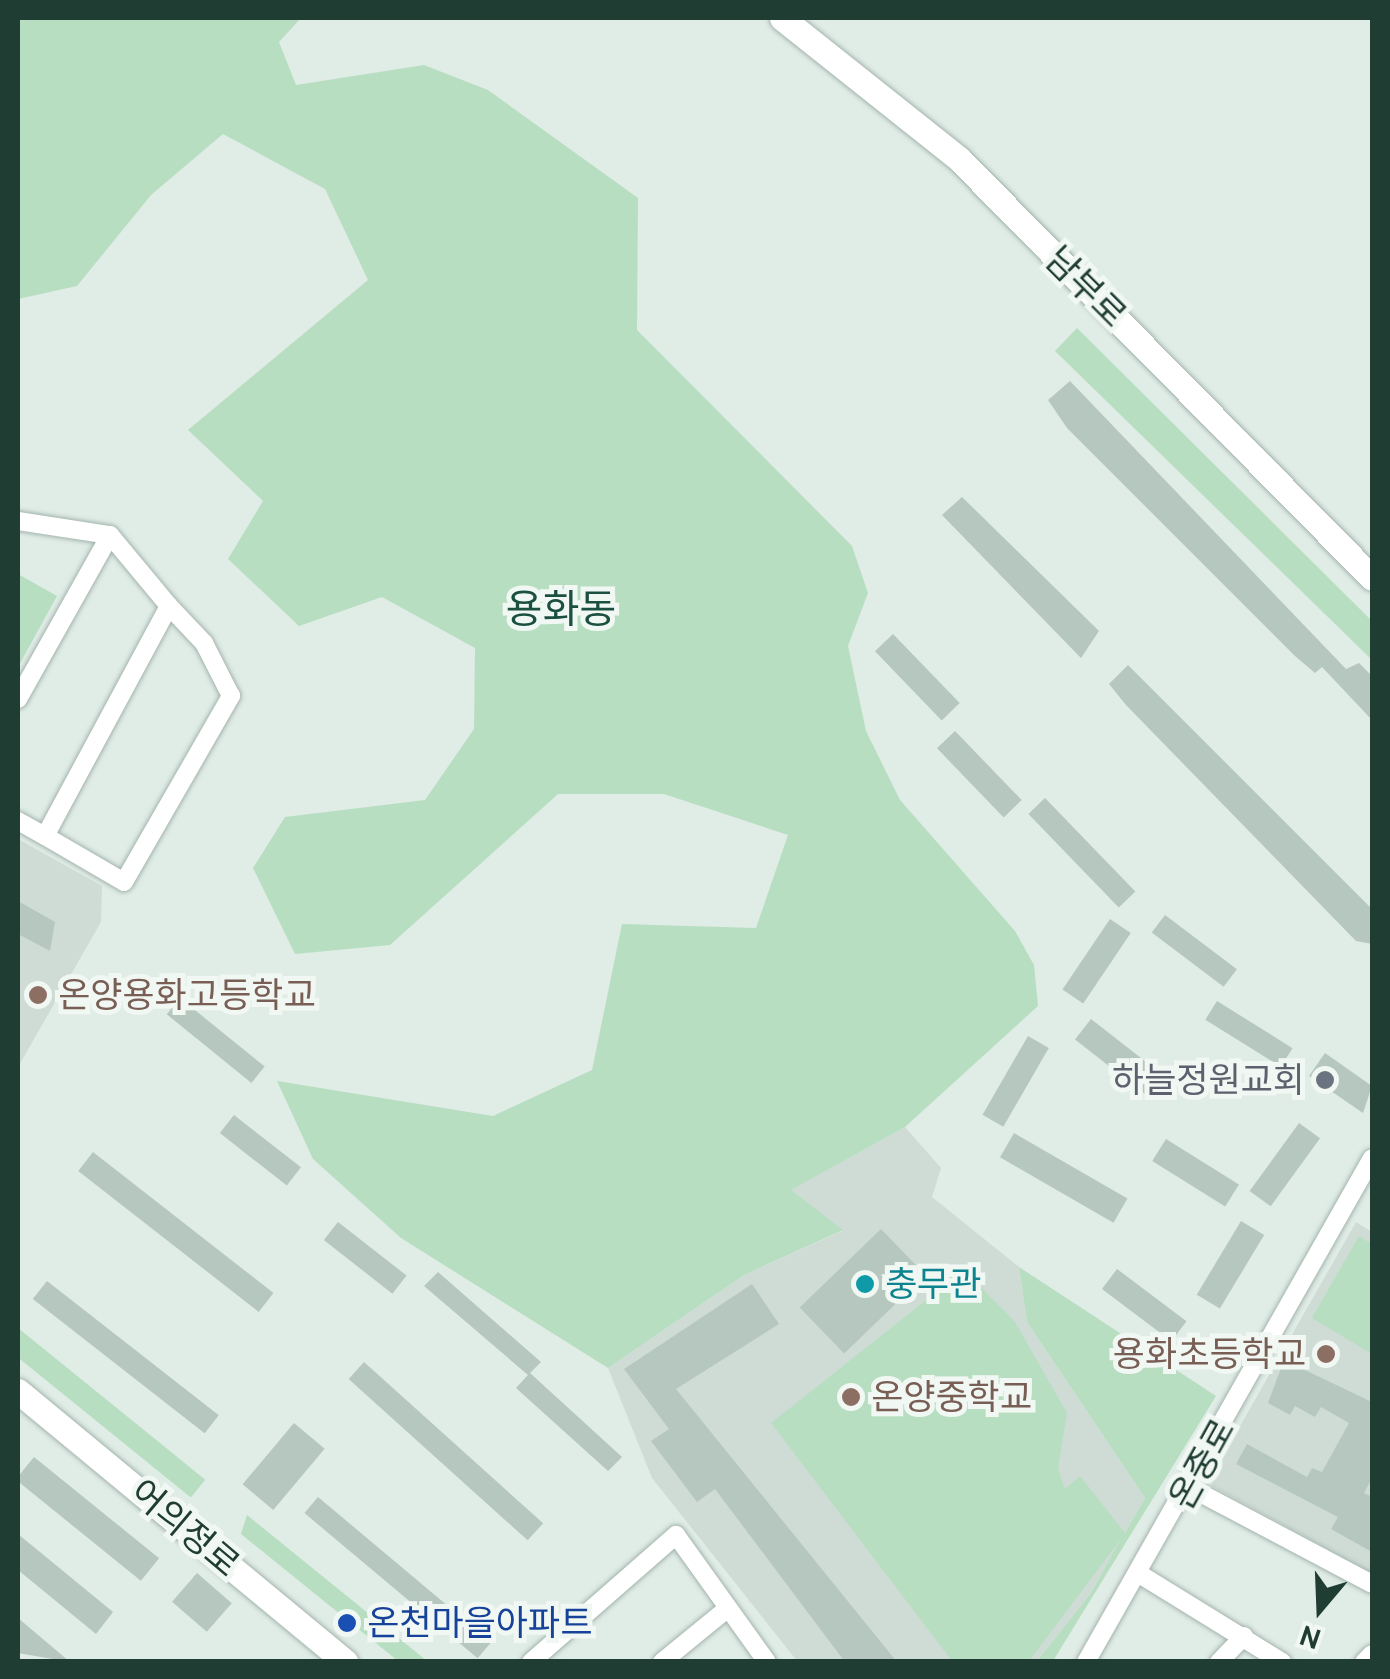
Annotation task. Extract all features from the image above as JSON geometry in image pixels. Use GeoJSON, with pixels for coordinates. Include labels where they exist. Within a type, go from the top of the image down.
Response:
{"type":"FeatureCollection","features":[{"type":"Feature","properties":{"kind":"street","name":"남부로"},"geometry":{"type":"LineString","coordinates":[[782,18],[959,159],[1372,578]]}},
{"type":"Feature","properties":{"kind":"street"},"geometry":{"type":"LineString","coordinates":[[18,521],[110,535],[204,643],[230,696],[124,882],[18,821]]}},
{"type":"Feature","properties":{"kind":"street"},"geometry":{"type":"LineString","coordinates":[[18,698],[110,535]]}},
{"type":"Feature","properties":{"kind":"street"},"geometry":{"type":"LineString","coordinates":[[45,836],[169,606]]}},
{"type":"Feature","properties":{"kind":"street","name":"온중로"},"geometry":{"type":"LineString","coordinates":[[1086,1662],[1140,1574],[1372,1158]]}},
{"type":"Feature","properties":{"kind":"street","name":"어의정로"},"geometry":{"type":"LineString","coordinates":[[19,1393],[346,1662]]}},
{"type":"Feature","properties":{"kind":"street"},"geometry":{"type":"LineString","coordinates":[[1189,1487],[1372,1584]]}},
{"type":"Feature","properties":{"kind":"street"},"geometry":{"type":"LineString","coordinates":[[531,1662],[676,1535],[767,1662]]}},
{"type":"Feature","properties":{"kind":"street"},"geometry":{"type":"LineString","coordinates":[[1140,1574],[1282,1662]]}},
{"type":"Feature","properties":{"kind":"street"},"geometry":{"type":"LineString","coordinates":[[662,1662],[728,1608]]}},
{"type":"Feature","properties":{"kind":"street"},"geometry":{"type":"LineString","coordinates":[[1220,1662],[1244,1636]]}},
{"type":"Feature","properties":{"kind":"street"},"geometry":{"type":"LineString","coordinates":[[1364,1662],[1372,1654]]}},
{"type":"Feature","properties":{"kind":"shaded area","name":"온양용화고등학교"},"geometry":{"type":"Polygon","coordinates":[[[18,839],[102,886],[101,922],[18,1067],[18,839]]]}},
{"type":"Feature","properties":{"kind":"shaded area","name":"온양중학교"},"geometry":{"type":"Polygon","coordinates":[[[905,1127],[941,1168],[932,1197],[1019,1267],[1027,1322],[1145,1498],[1091,1593],[1037,1661],[797,1661],[652,1478],[608,1368],[744,1275],[842,1231],[790,1190],[905,1127]]]}},
{"type":"Feature","properties":{"kind":"shaded area","name":"용화초등학교"},"geometry":{"type":"Polygon","coordinates":[[[1356,1222],[1372,1232],[1372,1573],[1212,1486],[1211,1477],[1356,1222]]]}},
{"type":"Feature","properties":{"kind":"green space"},"geometry":{"type":"Polygon","coordinates":[[[18,18],[301,18],[279,42],[296,85],[424,65],[488,90],[638,198],[637,330],[852,546],[868,593],[848,646],[866,731],[900,800],[1015,931],[1034,965],[1038,1006],[905,1127],[791,1190],[843,1230],[744,1275],[608,1368],[401,1238],[313,1159],[277,1081],[493,1116],[592,1070],[622,924],[756,928],[788,835],[664,794],[558,794],[390,945],[295,954],[253,868],[285,817],[425,800],[474,729],[475,648],[382,597],[299,626],[228,559],[263,501],[188,430],[368,280],[325,189],[223,134],[151,195],[77,286],[18,299],[18,18]]]}},
{"type":"Feature","properties":{"kind":"green space"},"geometry":{"type":"Polygon","coordinates":[[[1077,328],[1372,621],[1372,660],[1055,351],[1077,328]]]}},
{"type":"Feature","properties":{"kind":"green space"},"geometry":{"type":"Polygon","coordinates":[[[18,574],[57,596],[18,667],[18,574]]]}},
{"type":"Feature","properties":{"kind":"green space"},"geometry":{"type":"Polygon","coordinates":[[[1359,1236],[1372,1244],[1372,1354],[1312,1318],[1359,1236]]]}},
{"type":"Feature","properties":{"kind":"green space"},"geometry":{"type":"Polygon","coordinates":[[[1019,1267],[1216,1396],[1053,1661],[1037,1661],[1091,1593],[1121,1539],[1029,1661],[952,1661],[771,1423],[964,1270],[1015,1322],[1067,1413],[1058,1469],[1065,1489],[1080,1476],[1125,1533],[1145,1498],[1027,1322],[1019,1267]]]}},
{"type":"Feature","properties":{"kind":"green space"},"geometry":{"type":"Polygon","coordinates":[[[18,1328],[205,1480],[191,1498],[18,1358],[18,1328]]]}},
{"type":"Feature","properties":{"kind":"green space"},"geometry":{"type":"Polygon","coordinates":[[[247,1515],[427,1661],[398,1661],[241,1534],[247,1515]]]}},
{"type":"Feature","properties":{"kind":"building"},"geometry":{"type":"Polygon","coordinates":[[[1070,381],[1346,669],[1359,663],[1372,676],[1372,720],[1322,667],[1315,673],[1295,656],[1067,428],[1048,400],[1070,381]]]}},
{"type":"Feature","properties":{"kind":"building"},"geometry":{"type":"Polygon","coordinates":[[[962,497],[1099,631],[1081,658],[942,515],[962,497]]]}},
{"type":"Feature","properties":{"kind":"building"},"geometry":{"type":"Polygon","coordinates":[[[893,634],[960,703],[942,720],[875,651],[893,634]]]}},
{"type":"Feature","properties":{"kind":"building"},"geometry":{"type":"Polygon","coordinates":[[[1128,665],[1372,909],[1372,944],[1356,941],[1126,705],[1109,684],[1128,665]]]}},
{"type":"Feature","properties":{"kind":"building"},"geometry":{"type":"Polygon","coordinates":[[[955,731],[1022,800],[1004,817],[937,748],[955,731]]]}},
{"type":"Feature","properties":{"kind":"building"},"geometry":{"type":"Polygon","coordinates":[[[1045,798],[1135,892],[1119,907],[1028,814],[1045,798]]]}},
{"type":"Feature","properties":{"kind":"building"},"geometry":{"type":"Polygon","coordinates":[[[18,901],[55,922],[50,951],[18,934],[18,901]]]}},
{"type":"Feature","properties":{"kind":"building"},"geometry":{"type":"Polygon","coordinates":[[[1165,915],[1237,969],[1224,987],[1152,933],[1165,915]]]}},
{"type":"Feature","properties":{"kind":"building"},"geometry":{"type":"Polygon","coordinates":[[[1110,919],[1131,933],[1083,1003],[1062,989],[1110,919]]]}},
{"type":"Feature","properties":{"kind":"building"},"geometry":{"type":"Polygon","coordinates":[[[180,998],[265,1067],[251,1083],[167,1014],[180,998]]]}},
{"type":"Feature","properties":{"kind":"building"},"geometry":{"type":"Polygon","coordinates":[[[1217,1001],[1292,1048],[1281,1067],[1205,1020],[1217,1001]]]}},
{"type":"Feature","properties":{"kind":"building"},"geometry":{"type":"Polygon","coordinates":[[[1091,1019],[1161,1074],[1145,1094],[1075,1039],[1091,1019]]]}},
{"type":"Feature","properties":{"kind":"building"},"geometry":{"type":"Polygon","coordinates":[[[1028,1036],[1049,1048],[1003,1127],[982,1115],[1028,1036]]]}},
{"type":"Feature","properties":{"kind":"building"},"geometry":{"type":"Polygon","coordinates":[[[1325,1053],[1372,1086],[1363,1113],[1309,1076],[1325,1053]]]}},
{"type":"Feature","properties":{"kind":"building"},"geometry":{"type":"Polygon","coordinates":[[[234,1115],[301,1167],[287,1185],[220,1133],[234,1115]]]}},
{"type":"Feature","properties":{"kind":"building"},"geometry":{"type":"Polygon","coordinates":[[[1299,1123],[1320,1138],[1271,1206],[1250,1191],[1299,1123]]]}},
{"type":"Feature","properties":{"kind":"building"},"geometry":{"type":"Polygon","coordinates":[[[1014,1133],[1127,1198],[1113,1223],[1000,1157],[1014,1133]]]}},
{"type":"Feature","properties":{"kind":"building"},"geometry":{"type":"Polygon","coordinates":[[[1166,1139],[1239,1185],[1225,1207],[1152,1161],[1166,1139]]]}},
{"type":"Feature","properties":{"kind":"building"},"geometry":{"type":"Polygon","coordinates":[[[93,1152],[273,1293],[259,1312],[78,1171],[93,1152]]]}},
{"type":"Feature","properties":{"kind":"building"},"geometry":{"type":"Polygon","coordinates":[[[1241,1221],[1264,1235],[1220,1309],[1197,1295],[1241,1221]]]}},
{"type":"Feature","properties":{"kind":"building"},"geometry":{"type":"Polygon","coordinates":[[[338,1222],[407,1276],[392,1294],[324,1240],[338,1222]]]}},
{"type":"Feature","properties":{"kind":"building","name":"충무관"},"geometry":{"type":"Polygon","coordinates":[[[881,1229],[925,1275],[844,1354],[800,1307],[881,1229]]]}},
{"type":"Feature","properties":{"kind":"building"},"geometry":{"type":"Polygon","coordinates":[[[1117,1269],[1186,1321],[1171,1341],[1102,1289],[1117,1269]]]}},
{"type":"Feature","properties":{"kind":"building"},"geometry":{"type":"Polygon","coordinates":[[[438,1272],[541,1362],[530,1373],[622,1457],[608,1471],[516,1388],[528,1375],[424,1286],[438,1272]]]}},
{"type":"Feature","properties":{"kind":"building"},"geometry":{"type":"Polygon","coordinates":[[[47,1281],[219,1415],[205,1433],[33,1299],[47,1281]]]}},
{"type":"Feature","properties":{"kind":"building"},"geometry":{"type":"Polygon","coordinates":[[[752,1284],[779,1324],[676,1389],[897,1662],[845,1662],[715,1489],[697,1502],[651,1441],[669,1429],[624,1369],[752,1284]]]}},
{"type":"Feature","properties":{"kind":"building"},"geometry":{"type":"Polygon","coordinates":[[[1284,1360],[1372,1402],[1372,1478],[1364,1493],[1372,1497],[1372,1552],[1331,1529],[1338,1517],[1236,1464],[1247,1444],[1307,1477],[1312,1468],[1322,1472],[1349,1423],[1321,1407],[1315,1417],[1295,1406],[1290,1415],[1268,1403],[1284,1360]]]}},
{"type":"Feature","properties":{"kind":"building"},"geometry":{"type":"Polygon","coordinates":[[[364,1362],[543,1523],[528,1540],[349,1379],[364,1362]]]}},
{"type":"Feature","properties":{"kind":"building"},"geometry":{"type":"Polygon","coordinates":[[[294,1423],[325,1449],[273,1510],[243,1484],[294,1423]]]}},
{"type":"Feature","properties":{"kind":"building"},"geometry":{"type":"Polygon","coordinates":[[[34,1457],[159,1558],[141,1581],[18,1481],[34,1457]]]}},
{"type":"Feature","properties":{"kind":"building"},"geometry":{"type":"Polygon","coordinates":[[[318,1497],[491,1642],[478,1658],[305,1513],[318,1497]]]}},
{"type":"Feature","properties":{"kind":"building"},"geometry":{"type":"Polygon","coordinates":[[[18,1534],[113,1612],[96,1634],[18,1570],[18,1534]]]}},
{"type":"Feature","properties":{"kind":"building"},"geometry":{"type":"Polygon","coordinates":[[[197,1573],[232,1603],[207,1632],[172,1602],[197,1573]]]}},
{"type":"Feature","properties":{"kind":"building"},"geometry":{"type":"Polygon","coordinates":[[[18,1618],[70,1662],[18,1653],[18,1618]]]}},
{"type":"Feature","properties":{"kind":"place","name":"온양용화고등학교"},"geometry":{"type":"Point","coordinates":[38,995]}},
{"type":"Feature","properties":{"kind":"place","name":"하늘정원교회"},"geometry":{"type":"Point","coordinates":[1325,1080]}},
{"type":"Feature","properties":{"kind":"place","name":"충무관"},"geometry":{"type":"Point","coordinates":[865,1284]}},
{"type":"Feature","properties":{"kind":"place","name":"용화초등학교"},"geometry":{"type":"Point","coordinates":[1326,1354]}},
{"type":"Feature","properties":{"kind":"place","name":"온양중학교"},"geometry":{"type":"Point","coordinates":[851,1397]}},
{"type":"Feature","properties":{"kind":"place","name":"온천마을아파트"},"geometry":{"type":"Point","coordinates":[347,1623]}},
{"type":"Feature","properties":{"kind":"district","name":"용화동"},"geometry":{"type":"Point","coordinates":[561,609]}}]}
